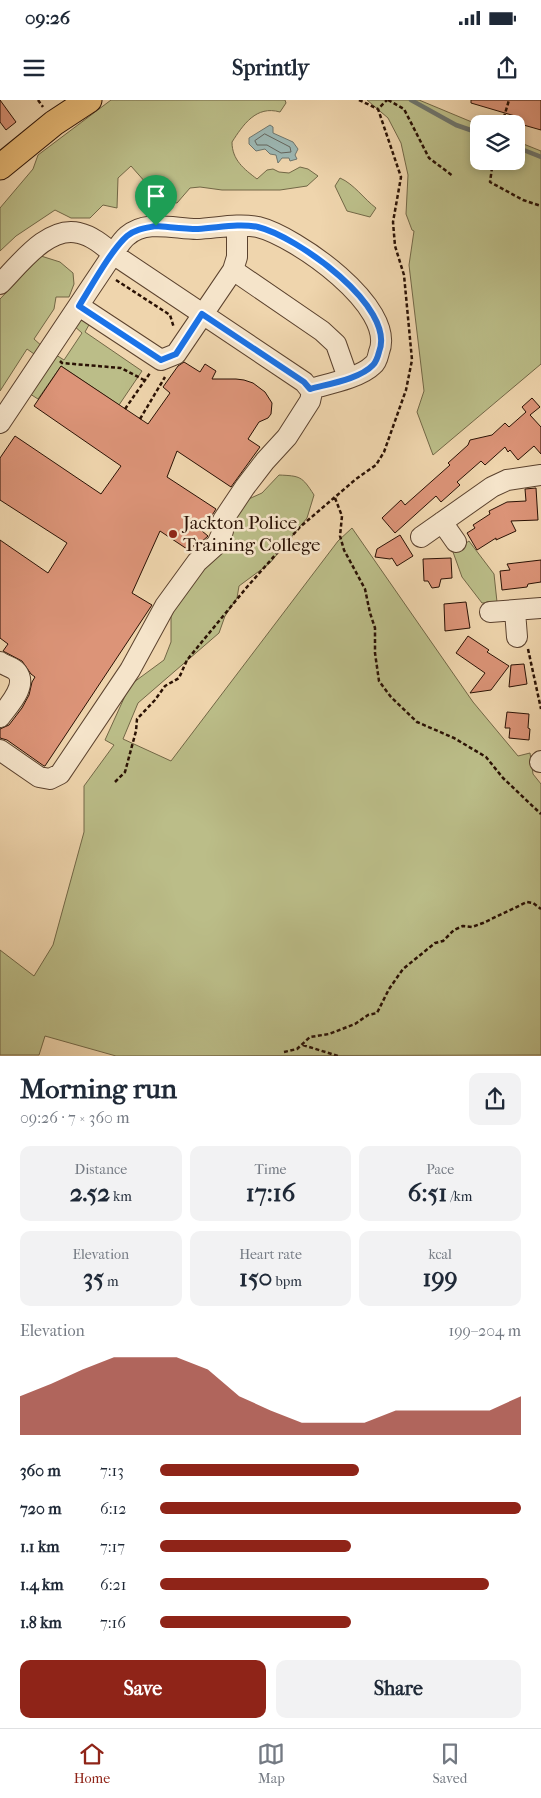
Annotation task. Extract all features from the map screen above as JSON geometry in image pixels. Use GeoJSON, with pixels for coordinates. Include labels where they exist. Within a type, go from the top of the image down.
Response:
{"type":"FeatureCollection","features":[{"type":"Feature","properties":{"kind":"main road"},"geometry":{"type":"LineString","coordinates":[[0,167],[54,123],[89,100]]}},
{"type":"Feature","properties":{"kind":"street"},"geometry":{"type":"LineString","coordinates":[[0,423],[127,236],[138,229],[156,226],[197,229],[237,226],[259,227],[291,242],[356,290],[380,327],[382,344],[374,365],[358,375],[310,389]]}},
{"type":"Feature","properties":{"kind":"street"},"geometry":{"type":"LineString","coordinates":[[79,306],[162,358],[176,354],[233,270],[237,258],[237,226]]}},
{"type":"Feature","properties":{"kind":"street"},"geometry":{"type":"LineString","coordinates":[[0,284],[34,248],[47,239],[58,234],[78,232],[95,240],[304,382],[312,392],[310,401],[287,437],[265,461],[223,520],[224,531],[218,544],[197,562],[166,606],[130,670],[60,774],[50,779],[39,777],[0,750]]}},
{"type":"Feature","properties":{"kind":"street"},"geometry":{"type":"LineString","coordinates":[[233,270],[322,331],[336,344],[348,378]]}},
{"type":"Feature","properties":{"kind":"street"},"geometry":{"type":"LineString","coordinates":[[421,537],[492,487],[522,477],[541,475]]}},
{"type":"Feature","properties":{"kind":"street"},"geometry":{"type":"LineString","coordinates":[[442,522],[456,542]]}},
{"type":"Feature","properties":{"kind":"street"},"geometry":{"type":"LineString","coordinates":[[490,612],[541,608]]}},
{"type":"Feature","properties":{"kind":"street"},"geometry":{"type":"LineString","coordinates":[[515,611],[517,637]]}},
{"type":"Feature","properties":{"kind":"street"},"geometry":{"type":"LineString","coordinates":[[0,662],[16,670],[20,678],[18,692],[0,717]]}},
{"type":"Feature","properties":{"kind":"path"},"geometry":{"type":"LineString","coordinates":[[115,782],[124,772],[136,731],[137,719],[165,686],[179,678],[187,660],[300,527],[356,478],[376,465],[384,452],[406,390],[412,360],[404,275],[396,246],[393,222],[401,177],[378,110],[359,100]]}},
{"type":"Feature","properties":{"kind":"path"},"geometry":{"type":"LineString","coordinates":[[378,110],[387,100],[404,109],[429,158],[453,176]]}},
{"type":"Feature","properties":{"kind":"path"},"geometry":{"type":"LineString","coordinates":[[505,115],[509,100]]}},
{"type":"Feature","properties":{"kind":"path"},"geometry":{"type":"LineString","coordinates":[[492,170],[490,182],[523,200],[541,206]]}},
{"type":"Feature","properties":{"kind":"path"},"geometry":{"type":"LineString","coordinates":[[102,271],[170,315],[174,328],[187,338]]}},
{"type":"Feature","properties":{"kind":"path"},"geometry":{"type":"LineString","coordinates":[[47,354],[62,363],[121,368],[144,380]]}},
{"type":"Feature","properties":{"kind":"path"},"geometry":{"type":"LineString","coordinates":[[125,409],[144,380],[162,358],[170,367],[140,419]]}},
{"type":"Feature","properties":{"kind":"path"},"geometry":{"type":"LineString","coordinates":[[335,498],[342,516],[340,536],[344,550],[365,589],[375,628],[375,653],[379,681],[391,697],[417,722],[454,738],[486,756],[503,778],[541,814]]}},
{"type":"Feature","properties":{"kind":"path"},"geometry":{"type":"LineString","coordinates":[[517,637],[527,642],[541,708]]}},
{"type":"Feature","properties":{"kind":"path"},"geometry":{"type":"LineString","coordinates":[[284,1052],[297,1049],[310,1037],[329,1034],[355,1024],[368,1015],[377,1013],[389,989],[403,969],[435,943],[443,941],[454,930],[463,926],[472,927],[483,923],[527,902],[533,903],[541,909]]}},
{"type":"Feature","properties":{"kind":"path"},"geometry":{"type":"LineString","coordinates":[[302,1045],[338,1056]]}},
{"type":"Feature","properties":{"kind":"green space"},"geometry":{"type":"Polygon","coordinates":[[[111,100],[285,100],[286,103],[280,112],[264,111],[257,114],[241,129],[232,142],[236,159],[243,168],[257,179],[267,170],[273,169],[289,173],[300,167],[308,169],[318,176],[307,186],[280,190],[190,188],[177,203],[162,201],[131,166],[118,178],[117,208],[103,205],[90,218],[71,218],[55,210],[16,236],[0,251],[0,208],[33,169],[38,155],[111,100]]]}},
{"type":"Feature","properties":{"kind":"green space"},"geometry":{"type":"Polygon","coordinates":[[[367,100],[419,100],[470,121],[470,170],[525,170],[525,145],[541,151],[541,364],[433,455],[417,412],[424,391],[409,265],[414,231],[406,214],[408,175],[401,143],[388,118],[367,100]]]}},
{"type":"Feature","properties":{"kind":"green space"},"geometry":{"type":"Polygon","coordinates":[[[340,178],[350,184],[376,208],[370,217],[347,211],[335,186],[340,178]]]}},
{"type":"Feature","properties":{"kind":"green space"},"geometry":{"type":"Polygon","coordinates":[[[41,256],[60,262],[73,273],[74,284],[69,297],[56,297],[54,309],[34,339],[43,347],[37,356],[27,349],[0,391],[0,299],[41,256]]]}},
{"type":"Feature","properties":{"kind":"green space"},"geometry":{"type":"Polygon","coordinates":[[[80,316],[90,323],[85,332],[142,371],[119,405],[61,366],[38,399],[27,392],[53,353],[64,360],[82,333],[73,325],[80,316]]]}},
{"type":"Feature","properties":{"kind":"green space"},"geometry":{"type":"Polygon","coordinates":[[[279,475],[300,478],[314,495],[307,518],[270,563],[239,586],[237,598],[225,616],[219,633],[138,703],[123,739],[171,761],[338,541],[352,528],[473,702],[518,756],[530,753],[533,774],[541,784],[541,1055],[116,1056],[45,1036],[39,1055],[0,1055],[0,950],[34,976],[53,945],[84,832],[84,786],[114,745],[105,740],[130,685],[164,660],[171,642],[171,610],[242,502],[262,493],[279,475]]]}},
{"type":"Feature","properties":{"kind":"green space"},"geometry":{"type":"Polygon","coordinates":[[[469,541],[494,574],[497,602],[482,603],[462,577],[453,552],[469,541]]]}},
{"type":"Feature","properties":{"kind":"water"},"geometry":{"type":"Polygon","coordinates":[[[270,125],[273,127],[273,133],[293,142],[298,149],[295,155],[297,159],[290,161],[289,158],[282,158],[278,163],[276,155],[270,154],[265,149],[256,151],[249,144],[249,138],[270,125]]]}},
{"type":"Feature","properties":{"kind":"building"},"geometry":{"type":"Polygon","coordinates":[[[0,100],[16,122],[6,130],[0,122],[0,100]]]}},
{"type":"Feature","properties":{"kind":"building"},"geometry":{"type":"Polygon","coordinates":[[[471,100],[541,100],[541,130],[525,125],[525,115],[512,115],[471,103],[471,100]]]}},
{"type":"Feature","properties":{"kind":"building","name":"Jackton Police Training College"},"geometry":{"type":"Polygon","coordinates":[[[184,362],[200,372],[205,364],[216,371],[212,379],[244,380],[253,383],[265,392],[272,403],[271,414],[268,418],[259,422],[248,439],[260,447],[231,487],[177,451],[167,477],[216,509],[202,531],[208,536],[199,544],[196,542],[190,551],[160,531],[132,593],[152,605],[44,766],[7,740],[0,738],[0,729],[9,725],[22,708],[35,677],[22,661],[3,651],[8,644],[0,638],[0,540],[48,573],[67,543],[0,500],[0,458],[15,436],[101,494],[121,466],[34,406],[61,366],[148,424],[170,393],[163,387],[178,366],[184,362]]]}},
{"type":"Feature","properties":{"kind":"building"},"geometry":{"type":"Polygon","coordinates":[[[532,398],[540,407],[530,415],[541,427],[541,454],[534,446],[518,460],[505,447],[485,465],[481,461],[457,482],[460,485],[441,502],[436,496],[395,533],[382,518],[401,500],[405,505],[450,465],[448,463],[468,445],[470,440],[492,435],[505,423],[509,427],[526,412],[522,407],[532,398]]]}},
{"type":"Feature","properties":{"kind":"building"},"geometry":{"type":"Polygon","coordinates":[[[536,488],[538,520],[511,521],[516,531],[496,540],[496,538],[477,550],[467,533],[475,528],[473,525],[490,514],[489,511],[507,502],[526,501],[525,489],[536,488]]]}},
{"type":"Feature","properties":{"kind":"building"},"geometry":{"type":"Polygon","coordinates":[[[400,535],[413,556],[397,566],[392,558],[375,557],[377,549],[400,535]]]}},
{"type":"Feature","properties":{"kind":"building"},"geometry":{"type":"Polygon","coordinates":[[[451,558],[452,578],[441,579],[439,587],[432,588],[428,581],[424,581],[423,559],[451,558]]]}},
{"type":"Feature","properties":{"kind":"building"},"geometry":{"type":"Polygon","coordinates":[[[541,560],[541,582],[528,584],[527,587],[502,590],[500,571],[510,570],[507,564],[541,560]]]}},
{"type":"Feature","properties":{"kind":"building"},"geometry":{"type":"Polygon","coordinates":[[[466,602],[470,628],[445,631],[444,604],[466,602]]]}},
{"type":"Feature","properties":{"kind":"building"},"geometry":{"type":"Polygon","coordinates":[[[468,636],[489,650],[487,652],[509,666],[491,690],[470,693],[485,673],[456,653],[468,636]]]}},
{"type":"Feature","properties":{"kind":"building"},"geometry":{"type":"Polygon","coordinates":[[[524,664],[527,684],[509,687],[511,665],[524,664]]]}},
{"type":"Feature","properties":{"kind":"building"},"geometry":{"type":"Polygon","coordinates":[[[507,712],[529,714],[529,740],[509,738],[510,728],[505,728],[507,712]]]}},
{"type":"Feature","properties":{"kind":"waterway"},"geometry":{"type":"LineString","coordinates":[[411,100],[456,125],[470,130]]}},
{"type":"Feature","properties":{"kind":"waterway"},"geometry":{"type":"LineString","coordinates":[[525,151],[541,157]]}},
{"type":"Feature","properties":{"kind":"place","name":"Jackton Police Training College"},"geometry":{"type":"Point","coordinates":[173,534]}},
{"type":"Feature","properties":{"kind":"route"},"geometry":{"type":"LineString","coordinates":[[156,226],[197,229],[233,226],[259,227],[291,242],[356,290],[372,312],[380,327],[382,344],[374,365],[358,375],[310,389],[304,382],[202,314],[176,354],[161,360],[79,306],[127,236],[138,229],[156,226]]}}]}
